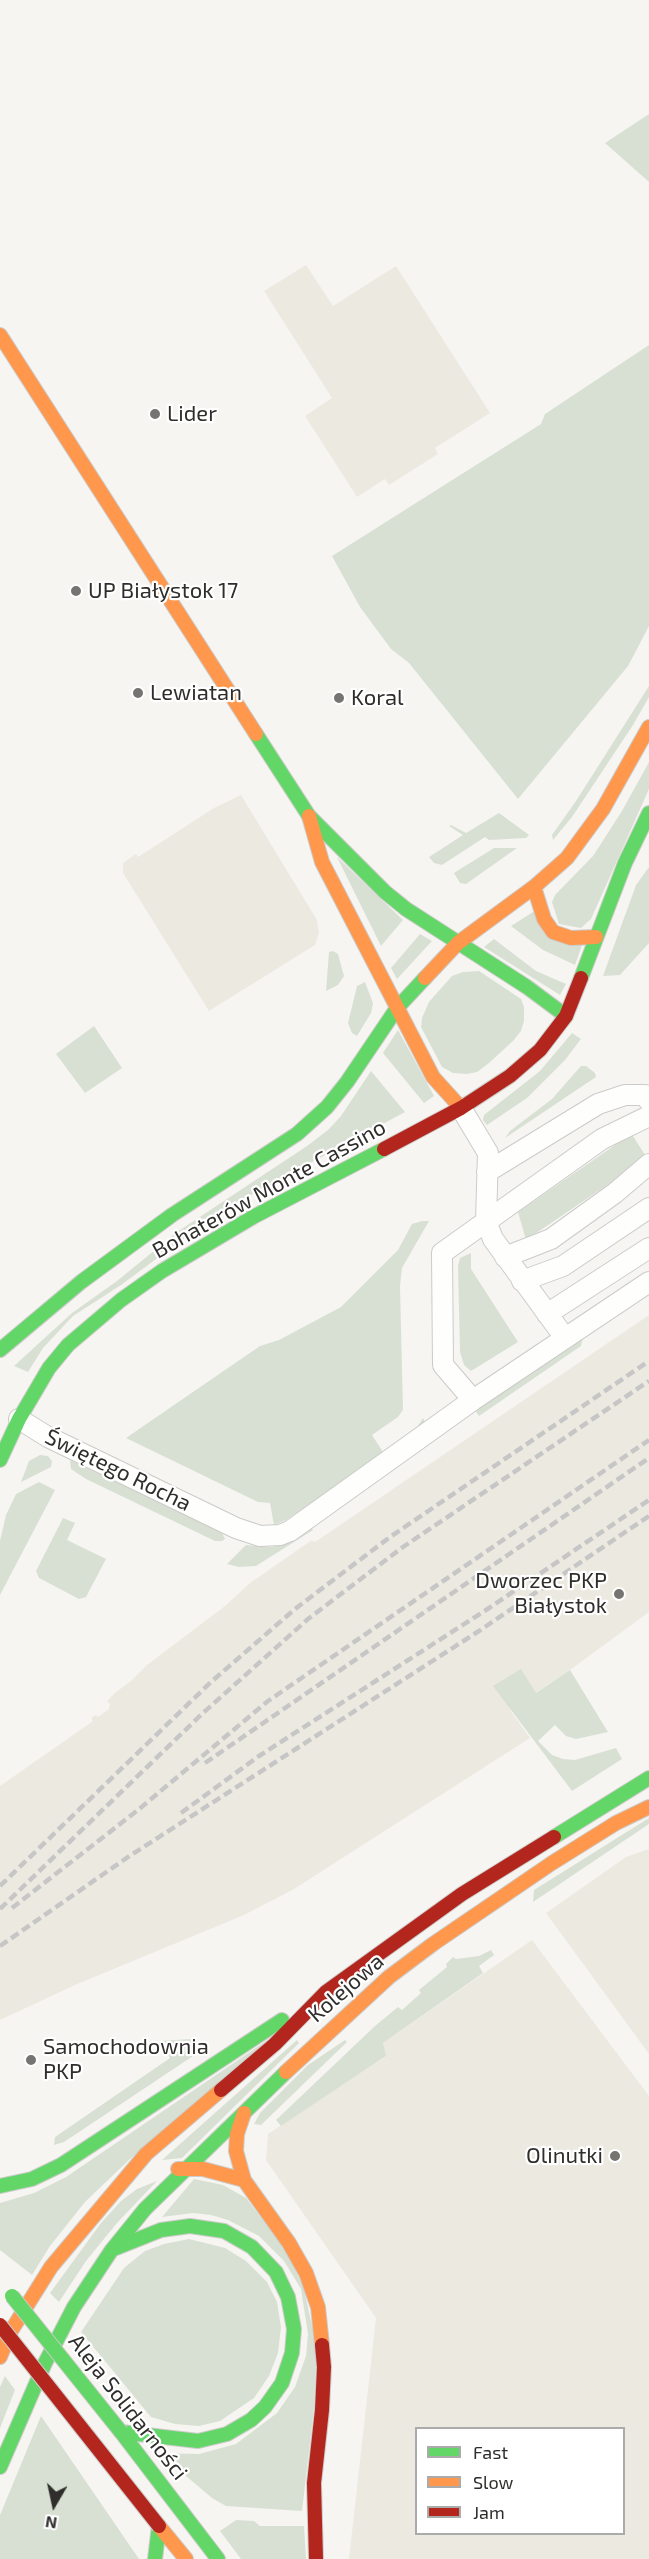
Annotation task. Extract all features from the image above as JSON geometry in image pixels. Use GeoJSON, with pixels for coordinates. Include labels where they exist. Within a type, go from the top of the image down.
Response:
{"type":"FeatureCollection","features":[{"type":"Feature","properties":{"kind":"street"},"geometry":{"type":"LineString","coordinates":[[0,335],[309,816],[385,892],[527,987],[566,1016],[626,863],[649,813]]}},
{"type":"Feature","properties":{"kind":"street"},"geometry":{"type":"LineString","coordinates":[[458,943],[534,887],[567,858],[603,809],[649,727]]}},
{"type":"Feature","properties":{"kind":"street"},"geometry":{"type":"LineString","coordinates":[[309,816],[322,862],[433,1077],[461,1108],[488,1153],[486,1221],[505,1257],[565,1338]]}},
{"type":"Feature","properties":{"kind":"street"},"geometry":{"type":"LineString","coordinates":[[534,887],[544,919],[554,932],[571,938],[596,937]]}},
{"type":"Feature","properties":{"kind":"street","name":"Bohaterów Monte Cassino"},"geometry":{"type":"LineString","coordinates":[[0,1350],[81,1282],[172,1215],[297,1134],[327,1107],[347,1082],[397,1008],[458,943]]}},
{"type":"Feature","properties":{"kind":"street","name":"Bohaterów Monte Cassino"},"geometry":{"type":"LineString","coordinates":[[0,1460],[14,1417],[49,1368],[68,1345],[122,1300],[162,1271],[253,1217],[461,1108],[510,1076],[532,1056],[566,1016]]}},
{"type":"Feature","properties":{"kind":"street"},"geometry":{"type":"LineString","coordinates":[[487,1172],[607,1100],[624,1095],[645,1095],[649,1101]]}},
{"type":"Feature","properties":{"kind":"street"},"geometry":{"type":"LineString","coordinates":[[473,1400],[443,1365],[442,1253],[602,1139],[649,1116]]}},
{"type":"Feature","properties":{"kind":"street"},"geometry":{"type":"LineString","coordinates":[[505,1257],[551,1239],[615,1193],[649,1164]]}},
{"type":"Feature","properties":{"kind":"street"},"geometry":{"type":"LineString","coordinates":[[522,1281],[562,1266],[649,1208]]}},
{"type":"Feature","properties":{"kind":"street"},"geometry":{"type":"LineString","coordinates":[[547,1314],[649,1248]]}},
{"type":"Feature","properties":{"kind":"street","name":"Świętego Rocha"},"geometry":{"type":"LineString","coordinates":[[14,1417],[48,1437],[236,1528],[260,1536],[280,1535],[290,1531],[473,1400],[649,1282]]}},
{"type":"Feature","properties":{"kind":"street","name":"Kolejowa"},"geometry":{"type":"LineString","coordinates":[[0,2357],[11,2331],[51,2267],[146,2154],[275,2044],[326,1992],[462,1894],[649,1778]]}},
{"type":"Feature","properties":{"kind":"street","name":"Kolejowa"},"geometry":{"type":"LineString","coordinates":[[0,2467],[45,2363],[74,2307],[111,2251],[145,2209],[321,2038],[389,1977],[433,1944],[561,1857],[616,1823],[649,1807]]}},
{"type":"Feature","properties":{"kind":"street"},"geometry":{"type":"LineString","coordinates":[[0,2186],[32,2179],[61,2165],[232,2051],[326,1992]]}},
{"type":"Feature","properties":{"kind":"street"},"geometry":{"type":"LineString","coordinates":[[244,2113],[237,2134],[236,2151],[244,2180],[289,2243],[306,2273],[318,2307],[324,2367],[314,2483],[316,2559]]}},
{"type":"Feature","properties":{"kind":"street"},"geometry":{"type":"LineString","coordinates":[[164,2171],[188,2168],[215,2171],[244,2180]]}},
{"type":"Feature","properties":{"kind":"street"},"geometry":{"type":"LineString","coordinates":[[110,2196],[145,2176]]}},
{"type":"Feature","properties":{"kind":"street"},"geometry":{"type":"LineString","coordinates":[[111,2251],[161,2230],[190,2226],[224,2231],[252,2247],[276,2272],[288,2297],[294,2329],[292,2353],[282,2384],[265,2407],[251,2420],[227,2434],[198,2441],[121,2432]]}},
{"type":"Feature","properties":{"kind":"street","name":"Aleja Solidarności"},"geometry":{"type":"LineString","coordinates":[[0,2285],[12,2296],[121,2432],[218,2559]]}},
{"type":"Feature","properties":{"kind":"street"},"geometry":{"type":"LineString","coordinates":[[0,2325],[186,2559]]}},
{"type":"Feature","properties":{"kind":"street"},"geometry":{"type":"LineString","coordinates":[[155,2559],[159,2526]]}},
{"type":"Feature","properties":{"kind":"shaded area"},"geometry":{"type":"Polygon","coordinates":[[[649,114],[649,182],[605,143],[649,114]]]}},
{"type":"Feature","properties":{"kind":"shaded area"},"geometry":{"type":"Polygon","coordinates":[[[306,265],[333,306],[396,266],[490,413],[435,448],[438,454],[389,485],[385,479],[357,497],[305,416],[332,398],[264,291],[306,265]]]}},
{"type":"Feature","properties":{"kind":"shaded area"},"geometry":{"type":"Polygon","coordinates":[[[649,345],[649,626],[628,666],[518,799],[409,663],[391,649],[360,607],[332,556],[541,424],[545,414],[649,345]]]}},
{"type":"Feature","properties":{"kind":"shaded area"},"geometry":{"type":"Polygon","coordinates":[[[649,686],[649,697],[633,725],[572,817],[553,840],[552,835],[649,686]]]}},
{"type":"Feature","properties":{"kind":"shaded area"},"geometry":{"type":"Polygon","coordinates":[[[649,762],[649,789],[591,919],[581,928],[559,924],[552,902],[555,895],[593,856],[622,811],[649,762]]]}},
{"type":"Feature","properties":{"kind":"shaded area"},"geometry":{"type":"Polygon","coordinates":[[[241,795],[317,920],[319,933],[315,945],[209,1011],[123,873],[123,863],[136,854],[138,857],[214,808],[241,795]]]}},
{"type":"Feature","properties":{"kind":"shaded area"},"geometry":{"type":"Polygon","coordinates":[[[499,813],[529,835],[526,838],[489,840],[485,837],[442,865],[434,863],[429,857],[463,835],[449,826],[466,833],[499,813]]]}},
{"type":"Feature","properties":{"kind":"shaded area"},"geometry":{"type":"Polygon","coordinates":[[[494,848],[517,848],[466,884],[460,883],[454,873],[494,848]]]}},
{"type":"Feature","properties":{"kind":"shaded area"},"geometry":{"type":"Polygon","coordinates":[[[337,857],[403,920],[381,946],[337,857]]]}},
{"type":"Feature","properties":{"kind":"shaded area"},"geometry":{"type":"Polygon","coordinates":[[[649,867],[649,943],[620,975],[603,976],[636,885],[649,867]]]}},
{"type":"Feature","properties":{"kind":"shaded area"},"geometry":{"type":"Polygon","coordinates":[[[533,912],[582,945],[575,965],[543,950],[511,926],[533,912]]]}},
{"type":"Feature","properties":{"kind":"shaded area"},"geometry":{"type":"Polygon","coordinates":[[[420,934],[432,941],[397,979],[391,968],[420,934]]]}},
{"type":"Feature","properties":{"kind":"shaded area"},"geometry":{"type":"Polygon","coordinates":[[[494,939],[536,971],[566,984],[560,995],[484,947],[494,939]]]}},
{"type":"Feature","properties":{"kind":"shaded area"},"geometry":{"type":"Polygon","coordinates":[[[333,951],[338,954],[344,976],[338,985],[326,991],[329,952],[333,951]]]}},
{"type":"Feature","properties":{"kind":"shaded area"},"geometry":{"type":"Polygon","coordinates":[[[479,971],[521,999],[524,1007],[524,1021],[521,1031],[513,1041],[477,1072],[453,1073],[442,1067],[421,1027],[422,1018],[429,1002],[452,976],[463,972],[479,971]]]}},
{"type":"Feature","properties":{"kind":"shaded area"},"geometry":{"type":"Polygon","coordinates":[[[365,982],[373,1003],[371,1013],[357,1036],[352,1033],[348,1023],[357,986],[365,982]]]}},
{"type":"Feature","properties":{"kind":"shaded area"},"geometry":{"type":"Polygon","coordinates":[[[94,1026],[122,1068],[85,1093],[56,1054],[94,1026]]]}},
{"type":"Feature","properties":{"kind":"shaded area"},"geometry":{"type":"Polygon","coordinates":[[[398,1030],[434,1096],[424,1103],[383,1053],[398,1030]]]}},
{"type":"Feature","properties":{"kind":"shaded area"},"geometry":{"type":"Polygon","coordinates":[[[572,1033],[581,1039],[565,1060],[527,1098],[487,1125],[483,1120],[484,1115],[540,1071],[572,1033]]]}},
{"type":"Feature","properties":{"kind":"shaded area"},"geometry":{"type":"Polygon","coordinates":[[[581,1066],[586,1066],[595,1073],[596,1077],[505,1138],[510,1131],[552,1099],[581,1066]]]}},
{"type":"Feature","properties":{"kind":"shaded area"},"geometry":{"type":"Polygon","coordinates":[[[371,1071],[405,1112],[221,1211],[121,1285],[73,1316],[43,1348],[28,1372],[14,1366],[72,1313],[117,1281],[177,1232],[328,1130],[341,1116],[371,1071]]]}},
{"type":"Feature","properties":{"kind":"shaded area"},"geometry":{"type":"Polygon","coordinates":[[[633,1136],[647,1158],[526,1240],[518,1212],[621,1141],[633,1136]]]}},
{"type":"Feature","properties":{"kind":"shaded area"},"geometry":{"type":"Polygon","coordinates":[[[429,1221],[402,1268],[400,1286],[403,1410],[398,1417],[372,1435],[383,1452],[415,1430],[423,1418],[427,1425],[286,1520],[274,1525],[270,1503],[258,1502],[126,1438],[260,1346],[279,1340],[341,1307],[398,1250],[412,1224],[429,1221]]]}},
{"type":"Feature","properties":{"kind":"shaded area"},"geometry":{"type":"Polygon","coordinates":[[[471,1253],[471,1269],[518,1342],[471,1371],[464,1365],[460,1352],[458,1266],[460,1258],[471,1253]]]}},
{"type":"Feature","properties":{"kind":"shaded area"},"geometry":{"type":"Polygon","coordinates":[[[649,1315],[649,1612],[570,1670],[510,1710],[530,1738],[294,1889],[244,1915],[75,1985],[0,2020],[0,1786],[93,1721],[91,1718],[96,1715],[98,1717],[109,1709],[110,1704],[107,1701],[115,1693],[147,1665],[225,1606],[250,1583],[312,1540],[314,1542],[318,1540],[649,1315]]]}},
{"type":"Feature","properties":{"kind":"shaded area"},"geometry":{"type":"Polygon","coordinates":[[[583,1338],[581,1346],[479,1416],[474,1409],[583,1338]]]}},
{"type":"Feature","properties":{"kind":"shaded area"},"geometry":{"type":"Polygon","coordinates":[[[40,1455],[48,1456],[52,1461],[51,1467],[21,1482],[29,1461],[40,1455]]]}},
{"type":"Feature","properties":{"kind":"shaded area"},"geometry":{"type":"Polygon","coordinates":[[[70,1460],[221,1531],[225,1539],[215,1541],[86,1479],[71,1469],[70,1460]]]}},
{"type":"Feature","properties":{"kind":"shaded area"},"geometry":{"type":"Polygon","coordinates":[[[39,1482],[55,1490],[0,1595],[0,1541],[6,1515],[16,1494],[39,1482]]]}},
{"type":"Feature","properties":{"kind":"shaded area"},"geometry":{"type":"Polygon","coordinates":[[[63,1518],[75,1523],[67,1540],[106,1559],[86,1597],[79,1599],[39,1578],[36,1571],[63,1518]]]}},
{"type":"Feature","properties":{"kind":"shaded area"},"geometry":{"type":"Polygon","coordinates":[[[311,1527],[313,1530],[256,1566],[239,1567],[227,1564],[246,1545],[270,1547],[281,1545],[311,1527]]]}},
{"type":"Feature","properties":{"kind":"shaded area"},"geometry":{"type":"Polygon","coordinates":[[[521,1669],[536,1693],[570,1670],[608,1732],[576,1739],[566,1736],[555,1725],[538,1741],[552,1755],[575,1760],[616,1748],[622,1759],[572,1791],[493,1686],[521,1669]]]}},
{"type":"Feature","properties":{"kind":"shaded area"},"geometry":{"type":"Polygon","coordinates":[[[649,1818],[649,1824],[533,1902],[534,1890],[649,1818]]]}},
{"type":"Feature","properties":{"kind":"shaded area"},"geometry":{"type":"Polygon","coordinates":[[[649,1849],[649,2054],[546,1913],[626,1857],[649,1849]]]}},
{"type":"Feature","properties":{"kind":"shaded area"},"geometry":{"type":"Polygon","coordinates":[[[532,1940],[649,2096],[649,2559],[349,2559],[376,2318],[266,2160],[268,2134],[385,2057],[383,2043],[532,1940]]]}},
{"type":"Feature","properties":{"kind":"shaded area"},"geometry":{"type":"Polygon","coordinates":[[[491,1950],[494,1955],[479,1966],[483,1973],[383,2043],[386,2056],[281,2126],[276,2120],[375,2026],[398,2007],[402,2010],[421,1993],[419,1990],[447,1967],[446,1964],[453,1957],[456,1959],[479,1956],[491,1950]]]}},
{"type":"Feature","properties":{"kind":"shaded area"},"geometry":{"type":"Polygon","coordinates":[[[191,2039],[200,2042],[202,2046],[196,2054],[64,2142],[54,2145],[55,2137],[170,2058],[159,2041],[191,2039]]]}},
{"type":"Feature","properties":{"kind":"shaded area"},"geometry":{"type":"Polygon","coordinates":[[[269,2039],[130,2159],[85,2202],[50,2246],[32,2275],[0,2250],[0,2203],[34,2193],[66,2177],[269,2039]]]}},
{"type":"Feature","properties":{"kind":"shaded area"},"geometry":{"type":"Polygon","coordinates":[[[297,2040],[299,2043],[182,2158],[162,2160],[297,2040]]]}},
{"type":"Feature","properties":{"kind":"shaded area"},"geometry":{"type":"Polygon","coordinates":[[[345,2040],[347,2042],[261,2125],[254,2124],[260,2113],[308,2065],[345,2040]]]}},
{"type":"Feature","properties":{"kind":"shaded area"},"geometry":{"type":"Polygon","coordinates":[[[194,2179],[223,2185],[246,2198],[288,2253],[304,2289],[314,2335],[316,2367],[314,2408],[302,2511],[226,2506],[212,2498],[159,2453],[199,2454],[236,2444],[277,2413],[295,2387],[306,2356],[308,2334],[301,2289],[284,2261],[259,2236],[228,2220],[211,2215],[193,2213],[162,2217],[194,2179]]]}},
{"type":"Feature","properties":{"kind":"shaded area"},"geometry":{"type":"Polygon","coordinates":[[[157,2181],[117,2223],[86,2261],[59,2302],[50,2293],[101,2223],[121,2201],[137,2189],[157,2181]]]}},
{"type":"Feature","properties":{"kind":"shaded area"},"geometry":{"type":"Polygon","coordinates":[[[189,2239],[225,2248],[246,2261],[267,2282],[277,2302],[281,2327],[278,2353],[269,2376],[254,2398],[220,2421],[199,2426],[175,2424],[151,2417],[81,2332],[124,2268],[145,2251],[189,2239]]]}},
{"type":"Feature","properties":{"kind":"shaded area"},"geometry":{"type":"Polygon","coordinates":[[[5,2376],[15,2390],[0,2428],[0,2387],[5,2376]]]}},
{"type":"Feature","properties":{"kind":"shaded area"},"geometry":{"type":"Polygon","coordinates":[[[41,2416],[139,2559],[0,2559],[0,2515],[41,2416]]]}},
{"type":"Feature","properties":{"kind":"shaded area"},"geometry":{"type":"Polygon","coordinates":[[[236,2520],[254,2521],[260,2526],[304,2526],[306,2559],[241,2559],[220,2531],[236,2520]]]}},
{"type":"Feature","properties":{"kind":"railway"},"geometry":{"type":"LineString","coordinates":[[0,1886],[211,1682],[295,1609],[390,1537],[649,1361]]}},
{"type":"Feature","properties":{"kind":"railway"},"geometry":{"type":"LineString","coordinates":[[0,1909],[203,1713],[308,1619],[403,1547],[649,1381]]}},
{"type":"Feature","properties":{"kind":"railway"},"geometry":{"type":"LineString","coordinates":[[12,1908],[138,1810],[268,1701],[649,1440]]}},
{"type":"Feature","properties":{"kind":"railway"},"geometry":{"type":"LineString","coordinates":[[205,1763],[649,1458]]}},
{"type":"Feature","properties":{"kind":"railway"},"geometry":{"type":"LineString","coordinates":[[181,1813],[259,1756],[486,1610],[649,1500]]}},
{"type":"Feature","properties":{"kind":"railway"},"geometry":{"type":"LineString","coordinates":[[0,1946],[128,1857],[479,1631],[649,1516]]}},
{"type":"Feature","properties":{"kind":"traffic: fast"},"geometry":{"type":"LineString","coordinates":[[256,734],[309,816],[385,892],[406,909],[527,987],[566,1016]]}},
{"type":"Feature","properties":{"kind":"traffic: fast"},"geometry":{"type":"LineString","coordinates":[[581,978],[625,863],[649,813]]}},
{"type":"Feature","properties":{"kind":"traffic: fast"},"geometry":{"type":"LineString","coordinates":[[0,1350],[81,1282],[172,1215],[297,1134],[327,1107],[347,1082],[397,1008],[425,978]]}},
{"type":"Feature","properties":{"kind":"traffic: fast"},"geometry":{"type":"LineString","coordinates":[[0,1460],[19,1419],[49,1368],[68,1345],[121,1300],[162,1271],[253,1217],[384,1149]]}},
{"type":"Feature","properties":{"kind":"traffic: fast"},"geometry":{"type":"LineString","coordinates":[[554,1837],[649,1778]]}},
{"type":"Feature","properties":{"kind":"traffic: fast"},"geometry":{"type":"LineString","coordinates":[[0,2186],[32,2179],[61,2165],[282,2020]]}},
{"type":"Feature","properties":{"kind":"traffic: fast"},"geometry":{"type":"LineString","coordinates":[[0,2467],[45,2363],[74,2307],[111,2251],[145,2209],[286,2072]]}},
{"type":"Feature","properties":{"kind":"traffic: fast"},"geometry":{"type":"LineString","coordinates":[[116,2248],[161,2230],[190,2226],[224,2231],[252,2247],[276,2272],[288,2297],[294,2329],[292,2353],[282,2383],[265,2407],[251,2420],[227,2434],[198,2441],[121,2432]]}},
{"type":"Feature","properties":{"kind":"traffic: fast"},"geometry":{"type":"LineString","coordinates":[[12,2296],[121,2432]]}},
{"type":"Feature","properties":{"kind":"traffic: fast"},"geometry":{"type":"LineString","coordinates":[[121,2432],[218,2559]]}},
{"type":"Feature","properties":{"kind":"traffic: fast"},"geometry":{"type":"LineString","coordinates":[[155,2559],[159,2526]]}},
{"type":"Feature","properties":{"kind":"traffic: slow"},"geometry":{"type":"LineString","coordinates":[[0,335],[256,734]]}},
{"type":"Feature","properties":{"kind":"traffic: slow"},"geometry":{"type":"LineString","coordinates":[[425,978],[458,943],[534,887],[567,858],[603,809],[649,727]]}},
{"type":"Feature","properties":{"kind":"traffic: slow"},"geometry":{"type":"LineString","coordinates":[[309,816],[322,862],[433,1077],[461,1108]]}},
{"type":"Feature","properties":{"kind":"traffic: slow"},"geometry":{"type":"LineString","coordinates":[[534,887],[544,919],[553,932],[571,938],[596,937]]}},
{"type":"Feature","properties":{"kind":"traffic: slow"},"geometry":{"type":"LineString","coordinates":[[286,2072],[389,1977],[433,1944],[552,1863],[616,1823],[649,1807]]}},
{"type":"Feature","properties":{"kind":"traffic: slow"},"geometry":{"type":"LineString","coordinates":[[0,2357],[11,2331],[51,2267],[146,2154],[221,2090]]}},
{"type":"Feature","properties":{"kind":"traffic: slow"},"geometry":{"type":"LineString","coordinates":[[244,2113],[237,2134],[236,2151],[244,2180],[289,2243],[306,2273],[318,2307],[322,2345]]}},
{"type":"Feature","properties":{"kind":"traffic: slow"},"geometry":{"type":"LineString","coordinates":[[178,2169],[203,2169],[244,2180]]}},
{"type":"Feature","properties":{"kind":"traffic: slow"},"geometry":{"type":"LineString","coordinates":[[159,2526],[186,2559]]}},
{"type":"Feature","properties":{"kind":"traffic: jam"},"geometry":{"type":"LineString","coordinates":[[384,1149],[461,1108],[510,1076],[540,1050],[566,1016],[581,978]]}},
{"type":"Feature","properties":{"kind":"traffic: jam"},"geometry":{"type":"LineString","coordinates":[[221,2090],[275,2044],[326,1992],[462,1894],[554,1837]]}},
{"type":"Feature","properties":{"kind":"traffic: jam"},"geometry":{"type":"LineString","coordinates":[[0,2325],[159,2526]]}},
{"type":"Feature","properties":{"kind":"traffic: jam"},"geometry":{"type":"LineString","coordinates":[[316,2559],[314,2483],[322,2410],[324,2367],[322,2345]]}},
{"type":"Feature","properties":{"kind":"place","name":"Lider"},"geometry":{"type":"Point","coordinates":[155,414]}},
{"type":"Feature","properties":{"kind":"place","name":"UP Białystok 17"},"geometry":{"type":"Point","coordinates":[76,591]}},
{"type":"Feature","properties":{"kind":"place","name":"Lewiatan"},"geometry":{"type":"Point","coordinates":[138,693]}},
{"type":"Feature","properties":{"kind":"place","name":"Koral"},"geometry":{"type":"Point","coordinates":[339,698]}},
{"type":"Feature","properties":{"kind":"place","name":"Dworzec PKP Białystok"},"geometry":{"type":"Point","coordinates":[619,1594]}},
{"type":"Feature","properties":{"kind":"place","name":"Samochodownia PKP"},"geometry":{"type":"Point","coordinates":[31,2060]}},
{"type":"Feature","properties":{"kind":"place","name":"Olinutki"},"geometry":{"type":"Point","coordinates":[615,2156]}}]}
